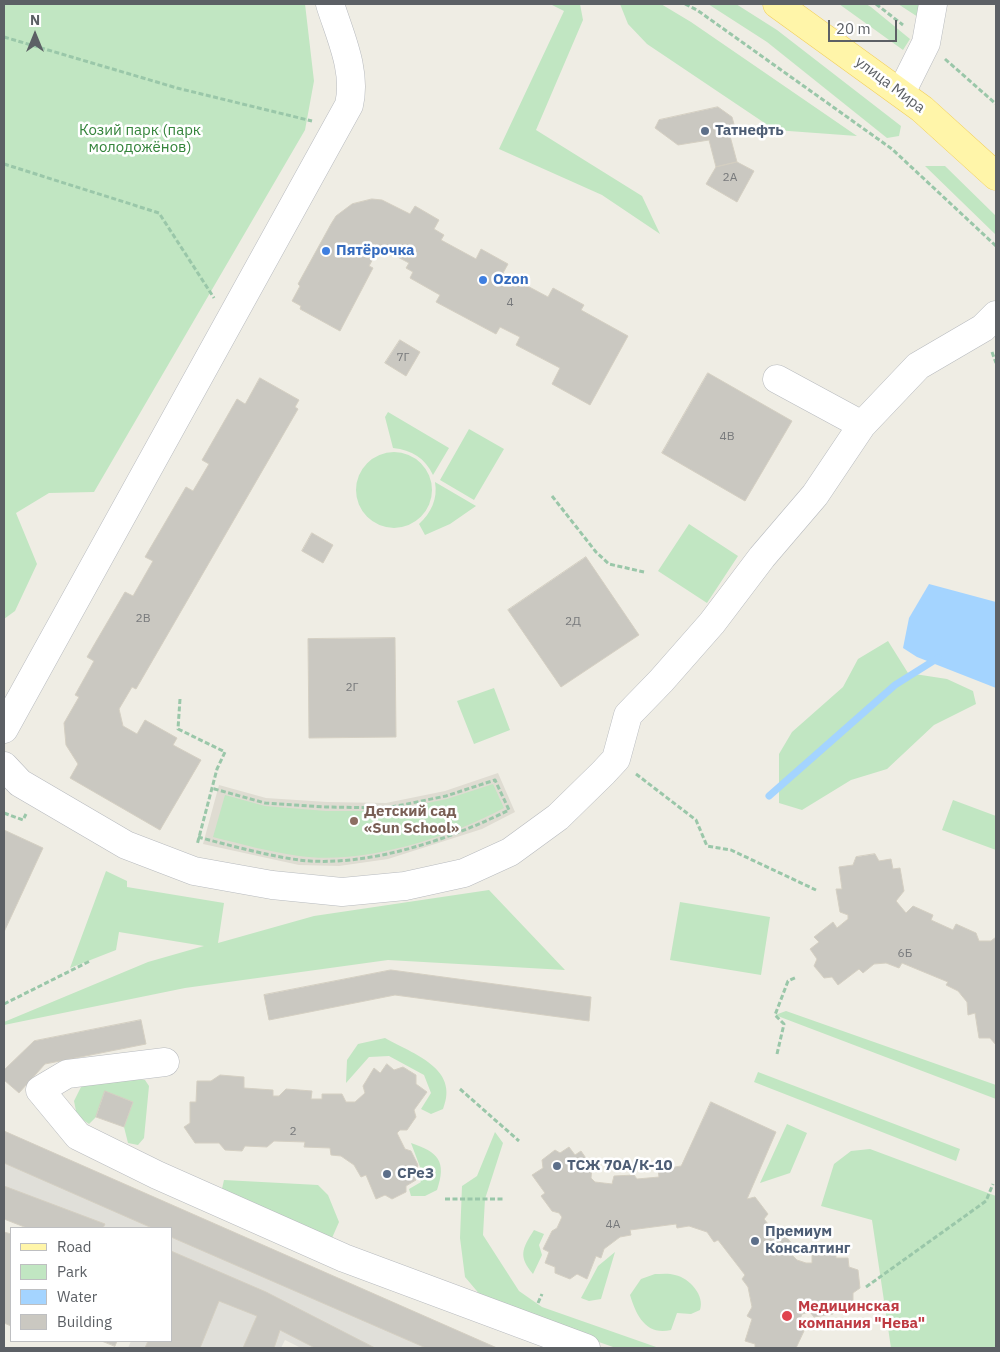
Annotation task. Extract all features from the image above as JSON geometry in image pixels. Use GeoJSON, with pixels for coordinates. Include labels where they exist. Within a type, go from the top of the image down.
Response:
{"type":"FeatureCollection","features":[{"type":"Feature","properties":{"kind":"main road","name":"улица Мира"},"geometry":{"type":"LineString","coordinates":[[777,4],[901,93],[939,123],[996,176]]}},
{"type":"Feature","properties":{"kind":"lane"},"geometry":{"type":"LineString","coordinates":[[4,729],[6,721],[349,105],[352,89],[350,71],[330,4]]}},
{"type":"Feature","properties":{"kind":"lane"},"geometry":{"type":"LineString","coordinates":[[901,93],[926,43],[933,4]]}},
{"type":"Feature","properties":{"kind":"lane"},"geometry":{"type":"LineString","coordinates":[[4,766],[20,783],[126,845],[194,871],[272,886],[342,892],[405,886],[464,873],[510,852],[558,817],[616,759],[628,715],[705,631],[762,557],[815,495],[862,425],[918,366],[983,328],[996,315]]}},
{"type":"Feature","properties":{"kind":"lane"},"geometry":{"type":"LineString","coordinates":[[777,379],[862,425]]}},
{"type":"Feature","properties":{"kind":"lane"},"geometry":{"type":"LineString","coordinates":[[165,1062],[67,1074],[40,1090],[78,1136],[157,1175],[351,1261],[577,1345]]}},
{"type":"Feature","properties":{"kind":"path"},"geometry":{"type":"LineString","coordinates":[[684,4],[697,10],[892,150],[996,246]]}},
{"type":"Feature","properties":{"kind":"path"},"geometry":{"type":"LineString","coordinates":[[4,37],[177,88],[337,126]]}},
{"type":"Feature","properties":{"kind":"path"},"geometry":{"type":"LineString","coordinates":[[4,164],[159,212],[228,321]]}},
{"type":"Feature","properties":{"kind":"path"},"geometry":{"type":"LineString","coordinates":[[552,496],[596,552],[609,564],[644,572]]}},
{"type":"Feature","properties":{"kind":"path"},"geometry":{"type":"LineString","coordinates":[[180,699],[178,729],[225,752],[217,768],[198,837],[194,871]]}},
{"type":"Feature","properties":{"kind":"path"},"geometry":{"type":"LineString","coordinates":[[616,759],[696,820],[707,846],[731,850],[816,890]]}},
{"type":"Feature","properties":{"kind":"path"},"geometry":{"type":"LineString","coordinates":[[198,837],[299,860],[338,860],[387,854],[480,825],[509,810],[495,780],[446,796],[387,808],[326,807],[265,802],[211,788]]}},
{"type":"Feature","properties":{"kind":"path"},"geometry":{"type":"LineString","coordinates":[[4,813],[23,820]]}},
{"type":"Feature","properties":{"kind":"path"},"geometry":{"type":"LineString","coordinates":[[4,1004],[90,962]]}},
{"type":"Feature","properties":{"kind":"path"},"geometry":{"type":"LineString","coordinates":[[777,1054],[784,1024],[775,1015],[788,981],[797,977]]}},
{"type":"Feature","properties":{"kind":"path"},"geometry":{"type":"LineString","coordinates":[[460,1089],[519,1141]]}},
{"type":"Feature","properties":{"kind":"path"},"geometry":{"type":"LineString","coordinates":[[866,1288],[986,1201],[993,1184]]}},
{"type":"Feature","properties":{"kind":"path"},"geometry":{"type":"LineString","coordinates":[[446,1199],[504,1199]]}},
{"type":"Feature","properties":{"kind":"shaded area","name":"Детский сад «Sun School»"},"geometry":{"type":"Polygon","coordinates":[[[498,773],[515,812],[482,829],[388,859],[339,866],[299,865],[203,844],[219,785],[266,798],[386,803],[445,791],[498,773]]]}},
{"type":"Feature","properties":{"kind":"shaded area"},"geometry":{"type":"Polygon","coordinates":[[[4,1131],[497,1348],[301,1348],[285,1340],[281,1348],[128,1348],[131,1342],[172,1342],[172,1227],[24,1227],[4,1219],[4,1131]]]}},
{"type":"Feature","properties":{"kind":"green space","name":"Козий парк (парк молодожёнов)"},"geometry":{"type":"Polygon","coordinates":[[[4,4],[305,4],[314,81],[305,130],[94,492],[49,493],[16,513],[37,564],[15,611],[4,619],[4,4]]]}},
{"type":"Feature","properties":{"kind":"green space"},"geometry":{"type":"Polygon","coordinates":[[[550,4],[580,4],[583,20],[536,130],[642,196],[660,234],[602,195],[499,149],[564,11],[550,4]]]}},
{"type":"Feature","properties":{"kind":"green space"},"geometry":{"type":"Polygon","coordinates":[[[620,4],[661,4],[691,22],[857,136],[775,130],[647,44],[628,24],[620,4]]]}},
{"type":"Feature","properties":{"kind":"green space"},"geometry":{"type":"Polygon","coordinates":[[[708,4],[736,4],[777,30],[901,126],[899,136],[887,138],[767,42],[708,4]]]}},
{"type":"Feature","properties":{"kind":"green space"},"geometry":{"type":"Polygon","coordinates":[[[839,4],[866,4],[910,39],[903,50],[839,4]]]}},
{"type":"Feature","properties":{"kind":"green space"},"geometry":{"type":"Polygon","coordinates":[[[898,4],[924,4],[918,17],[898,4]]]}},
{"type":"Feature","properties":{"kind":"green space"},"geometry":{"type":"Polygon","coordinates":[[[925,166],[945,166],[996,216],[996,235],[925,166]]]}},
{"type":"Feature","properties":{"kind":"green space"},"geometry":{"type":"Polygon","coordinates":[[[388,412],[449,448],[433,475],[426,464],[417,456],[393,448],[385,417],[388,412]]]}},
{"type":"Feature","properties":{"kind":"green space"},"geometry":{"type":"Polygon","coordinates":[[[469,429],[504,449],[474,500],[440,480],[469,429]]]}},
{"type":"Feature","properties":{"kind":"green space"},"geometry":{"type":"Polygon","coordinates":[[[394,452],[409,455],[421,463],[429,475],[432,490],[429,505],[421,517],[409,525],[394,528],[379,525],[367,517],[359,505],[356,490],[359,475],[367,463],[379,455],[394,452]]]}},
{"type":"Feature","properties":{"kind":"green space"},"geometry":{"type":"Polygon","coordinates":[[[435,482],[476,506],[450,524],[425,535],[419,524],[433,505],[436,488],[435,482]]]}},
{"type":"Feature","properties":{"kind":"green space"},"geometry":{"type":"Polygon","coordinates":[[[689,524],[738,556],[707,603],[658,571],[689,524]]]}},
{"type":"Feature","properties":{"kind":"green space"},"geometry":{"type":"Polygon","coordinates":[[[888,641],[908,673],[947,679],[973,691],[976,704],[934,725],[887,769],[851,780],[802,810],[779,803],[779,754],[792,732],[843,687],[858,659],[888,641]]]}},
{"type":"Feature","properties":{"kind":"green space"},"geometry":{"type":"Polygon","coordinates":[[[494,688],[510,730],[474,744],[457,701],[494,688]]]}},
{"type":"Feature","properties":{"kind":"green space","name":"Детский сад «Sun School»"},"geometry":{"type":"Polygon","coordinates":[[[493,784],[504,808],[482,819],[431,839],[377,853],[324,858],[299,856],[213,837],[225,795],[265,806],[326,811],[387,811],[447,799],[493,784]]]}},
{"type":"Feature","properties":{"kind":"green space"},"geometry":{"type":"Polygon","coordinates":[[[953,800],[996,816],[996,850],[942,830],[953,800]]]}},
{"type":"Feature","properties":{"kind":"green space"},"geometry":{"type":"Polygon","coordinates":[[[106,871],[127,881],[127,887],[224,903],[218,943],[314,916],[489,890],[565,970],[388,960],[185,988],[4,1025],[4,1022],[148,962],[204,946],[119,932],[116,950],[70,968],[106,871]]]}},
{"type":"Feature","properties":{"kind":"green space"},"geometry":{"type":"Polygon","coordinates":[[[680,902],[770,917],[761,975],[670,960],[680,902]]]}},
{"type":"Feature","properties":{"kind":"green space"},"geometry":{"type":"Polygon","coordinates":[[[786,1011],[996,1085],[996,1099],[775,1015],[786,1011]]]}},
{"type":"Feature","properties":{"kind":"green space"},"geometry":{"type":"Polygon","coordinates":[[[385,1038],[431,1064],[440,1073],[445,1083],[447,1095],[443,1109],[431,1114],[421,1109],[431,1093],[424,1075],[389,1056],[369,1057],[346,1083],[347,1060],[358,1044],[385,1038]]]}},
{"type":"Feature","properties":{"kind":"green space"},"geometry":{"type":"Polygon","coordinates":[[[758,1072],[960,1149],[956,1161],[754,1082],[758,1072]]]}},
{"type":"Feature","properties":{"kind":"green space"},"geometry":{"type":"Polygon","coordinates":[[[131,1078],[145,1080],[149,1086],[144,1138],[138,1145],[128,1143],[124,1127],[133,1102],[105,1092],[96,1117],[89,1124],[77,1116],[74,1101],[82,1085],[131,1078]]]}},
{"type":"Feature","properties":{"kind":"green space"},"geometry":{"type":"Polygon","coordinates":[[[787,1124],[807,1133],[790,1173],[760,1183],[787,1124]]]}},
{"type":"Feature","properties":{"kind":"green space"},"geometry":{"type":"Polygon","coordinates":[[[495,1132],[503,1143],[485,1199],[483,1235],[519,1291],[542,1307],[659,1348],[616,1348],[487,1303],[465,1277],[460,1238],[462,1186],[477,1176],[495,1132]]]}},
{"type":"Feature","properties":{"kind":"green space"},"geometry":{"type":"Polygon","coordinates":[[[411,1143],[434,1154],[440,1165],[441,1172],[437,1190],[425,1196],[411,1196],[409,1189],[421,1182],[417,1173],[420,1167],[411,1143]]]}},
{"type":"Feature","properties":{"kind":"green space"},"geometry":{"type":"Polygon","coordinates":[[[870,1149],[996,1196],[996,1348],[891,1348],[872,1220],[821,1206],[834,1164],[851,1151],[870,1149]]]}},
{"type":"Feature","properties":{"kind":"green space"},"geometry":{"type":"Polygon","coordinates":[[[224,1180],[318,1185],[328,1195],[339,1222],[332,1238],[221,1193],[224,1180]]]}},
{"type":"Feature","properties":{"kind":"green space"},"geometry":{"type":"Polygon","coordinates":[[[534,1230],[544,1234],[539,1245],[542,1255],[533,1274],[525,1262],[523,1252],[534,1230]]]}},
{"type":"Feature","properties":{"kind":"green space"},"geometry":{"type":"Polygon","coordinates":[[[615,1252],[601,1299],[589,1301],[581,1298],[598,1266],[615,1252]]]}},
{"type":"Feature","properties":{"kind":"green space"},"geometry":{"type":"Polygon","coordinates":[[[655,1274],[670,1274],[681,1277],[695,1288],[700,1299],[700,1310],[691,1314],[677,1313],[671,1330],[655,1330],[643,1322],[635,1310],[630,1295],[641,1279],[655,1274]]]}},
{"type":"Feature","properties":{"kind":"water"},"geometry":{"type":"Polygon","coordinates":[[[929,584],[996,602],[996,688],[917,657],[903,648],[909,618],[929,584]]]}},
{"type":"Feature","properties":{"kind":"building"},"geometry":{"type":"Polygon","coordinates":[[[718,107],[732,117],[737,135],[730,136],[737,162],[716,167],[709,140],[678,145],[655,128],[659,120],[718,107]]]}},
{"type":"Feature","properties":{"kind":"building"},"geometry":{"type":"Polygon","coordinates":[[[737,162],[754,171],[737,202],[706,184],[716,167],[737,162]]]}},
{"type":"Feature","properties":{"kind":"building"},"geometry":{"type":"Polygon","coordinates":[[[372,199],[382,200],[410,214],[415,206],[439,220],[434,229],[444,235],[441,240],[476,259],[481,249],[508,264],[503,273],[548,297],[553,288],[584,305],[581,310],[628,336],[590,405],[552,384],[560,368],[516,345],[520,337],[500,327],[496,334],[436,302],[440,295],[410,278],[413,272],[406,268],[409,263],[375,245],[370,255],[374,257],[369,266],[373,268],[340,331],[300,309],[301,306],[292,301],[300,286],[298,284],[336,216],[352,204],[372,199]]]}},
{"type":"Feature","properties":{"kind":"building"},"geometry":{"type":"Polygon","coordinates":[[[400,340],[420,352],[406,376],[385,363],[400,340]]]}},
{"type":"Feature","properties":{"kind":"building"},"geometry":{"type":"Polygon","coordinates":[[[708,373],[792,421],[745,501],[662,453],[708,373]]]}},
{"type":"Feature","properties":{"kind":"building"},"geometry":{"type":"Polygon","coordinates":[[[260,378],[299,400],[295,407],[298,409],[136,689],[132,687],[119,709],[123,726],[137,734],[145,720],[177,738],[173,745],[201,760],[160,830],[70,778],[78,764],[66,745],[64,723],[79,697],[75,695],[94,661],[87,657],[125,592],[133,596],[153,561],[145,557],[186,487],[193,491],[209,464],[202,460],[237,399],[245,404],[260,378]]]}},
{"type":"Feature","properties":{"kind":"building"},"geometry":{"type":"Polygon","coordinates":[[[312,533],[333,545],[323,563],[302,551],[312,533]]]}},
{"type":"Feature","properties":{"kind":"building"},"geometry":{"type":"Polygon","coordinates":[[[586,557],[639,635],[561,687],[508,610],[586,557]]]}},
{"type":"Feature","properties":{"kind":"building"},"geometry":{"type":"Polygon","coordinates":[[[395,638],[396,737],[309,738],[308,639],[395,638]]]}},
{"type":"Feature","properties":{"kind":"building"},"geometry":{"type":"Polygon","coordinates":[[[4,830],[43,848],[4,932],[4,830]]]}},
{"type":"Feature","properties":{"kind":"building"},"geometry":{"type":"Polygon","coordinates":[[[875,854],[879,861],[891,859],[893,869],[900,868],[904,891],[896,901],[906,913],[913,906],[933,915],[931,920],[953,930],[956,924],[976,933],[979,941],[991,941],[996,937],[996,1045],[990,1038],[979,1038],[975,1013],[968,1015],[967,1002],[958,991],[946,985],[948,982],[902,963],[899,968],[886,963],[874,964],[863,973],[859,969],[838,985],[832,977],[824,978],[814,966],[817,959],[810,949],[819,942],[814,937],[833,922],[837,928],[848,919],[848,915],[840,912],[836,889],[842,889],[839,867],[853,865],[856,857],[875,854]]]}},
{"type":"Feature","properties":{"kind":"building"},"geometry":{"type":"Polygon","coordinates":[[[391,970],[591,997],[589,1021],[395,995],[269,1020],[264,995],[391,970]]]}},
{"type":"Feature","properties":{"kind":"building"},"geometry":{"type":"Polygon","coordinates":[[[141,1020],[146,1044],[45,1064],[19,1093],[4,1080],[4,1070],[34,1041],[141,1020]]]}},
{"type":"Feature","properties":{"kind":"building"},"geometry":{"type":"Polygon","coordinates":[[[387,1064],[394,1070],[403,1067],[416,1075],[416,1084],[427,1092],[414,1110],[416,1117],[407,1130],[400,1130],[397,1133],[405,1149],[411,1151],[418,1165],[414,1174],[416,1180],[406,1186],[406,1192],[392,1199],[385,1195],[376,1199],[366,1175],[361,1177],[354,1165],[341,1156],[331,1155],[330,1148],[304,1147],[305,1142],[274,1141],[267,1147],[245,1146],[242,1151],[225,1150],[219,1143],[195,1143],[184,1127],[190,1123],[190,1102],[196,1102],[197,1081],[211,1081],[220,1075],[244,1077],[244,1088],[273,1090],[273,1096],[279,1096],[286,1089],[312,1091],[311,1099],[322,1099],[322,1094],[342,1094],[346,1102],[355,1102],[365,1093],[363,1086],[374,1068],[380,1073],[387,1064]]]}},
{"type":"Feature","properties":{"kind":"building"},"geometry":{"type":"Polygon","coordinates":[[[105,1091],[133,1102],[124,1127],[96,1117],[105,1091]]]}},
{"type":"Feature","properties":{"kind":"building"},"geometry":{"type":"Polygon","coordinates":[[[711,1102],[776,1132],[747,1199],[755,1197],[768,1214],[764,1219],[776,1234],[781,1231],[795,1247],[792,1255],[797,1260],[812,1263],[812,1255],[836,1254],[836,1258],[848,1258],[849,1267],[858,1270],[860,1288],[853,1293],[853,1306],[834,1307],[833,1314],[814,1317],[810,1312],[802,1314],[799,1322],[804,1331],[796,1348],[755,1348],[755,1344],[745,1341],[752,1319],[747,1316],[752,1307],[748,1287],[742,1279],[745,1275],[718,1240],[714,1242],[707,1232],[689,1226],[677,1228],[676,1224],[630,1230],[631,1235],[620,1237],[604,1249],[601,1258],[596,1256],[587,1279],[577,1274],[570,1279],[555,1273],[555,1267],[545,1263],[549,1252],[543,1249],[562,1217],[559,1213],[552,1211],[541,1196],[545,1193],[532,1175],[543,1168],[542,1160],[555,1150],[560,1153],[569,1147],[575,1155],[581,1151],[592,1167],[591,1178],[595,1182],[612,1184],[614,1176],[634,1175],[637,1179],[659,1177],[658,1170],[681,1166],[711,1102]]]}},
{"type":"Feature","properties":{"kind":"building"},"geometry":{"type":"Polygon","coordinates":[[[4,1131],[497,1348],[426,1348],[172,1237],[172,1227],[150,1227],[4,1163],[4,1131]]]}},
{"type":"Feature","properties":{"kind":"building"},"geometry":{"type":"Polygon","coordinates":[[[4,1186],[105,1224],[104,1227],[24,1227],[4,1219],[4,1186]]]}},
{"type":"Feature","properties":{"kind":"building"},"geometry":{"type":"Polygon","coordinates":[[[4,1232],[10,1234],[10,1326],[4,1323],[4,1232]]]}},
{"type":"Feature","properties":{"kind":"building"},"geometry":{"type":"Polygon","coordinates":[[[172,1251],[266,1292],[375,1348],[315,1348],[280,1330],[274,1348],[243,1348],[257,1316],[219,1301],[200,1348],[145,1348],[148,1342],[172,1342],[172,1251]]]}},
{"type":"Feature","properties":{"kind":"building"},"geometry":{"type":"Polygon","coordinates":[[[105,1342],[117,1342],[115,1346],[105,1342]]]}},
{"type":"Feature","properties":{"kind":"waterway"},"geometry":{"type":"LineString","coordinates":[[769,796],[895,685],[938,658]]}},
{"type":"Feature","properties":{"kind":"place","name":"Татнефть"},"geometry":{"type":"Point","coordinates":[705,131]}},
{"type":"Feature","properties":{"kind":"place","name":"Пятёрочка"},"geometry":{"type":"Point","coordinates":[326,251]}},
{"type":"Feature","properties":{"kind":"place","name":"Ozon"},"geometry":{"type":"Point","coordinates":[483,280]}},
{"type":"Feature","properties":{"kind":"place","name":"Детский сад «Sun School»"},"geometry":{"type":"Point","coordinates":[354,821]}},
{"type":"Feature","properties":{"kind":"place","name":"ТСЖ 70А/К-10"},"geometry":{"type":"Point","coordinates":[557,1166]}},
{"type":"Feature","properties":{"kind":"place","name":"СРеЗ"},"geometry":{"type":"Point","coordinates":[387,1174]}},
{"type":"Feature","properties":{"kind":"place","name":"Премиум Консалтинг"},"geometry":{"type":"Point","coordinates":[755,1241]}},
{"type":"Feature","properties":{"kind":"place","name":"Медицинская компания \"Нева\""},"geometry":{"type":"Point","coordinates":[787,1316]}}]}
